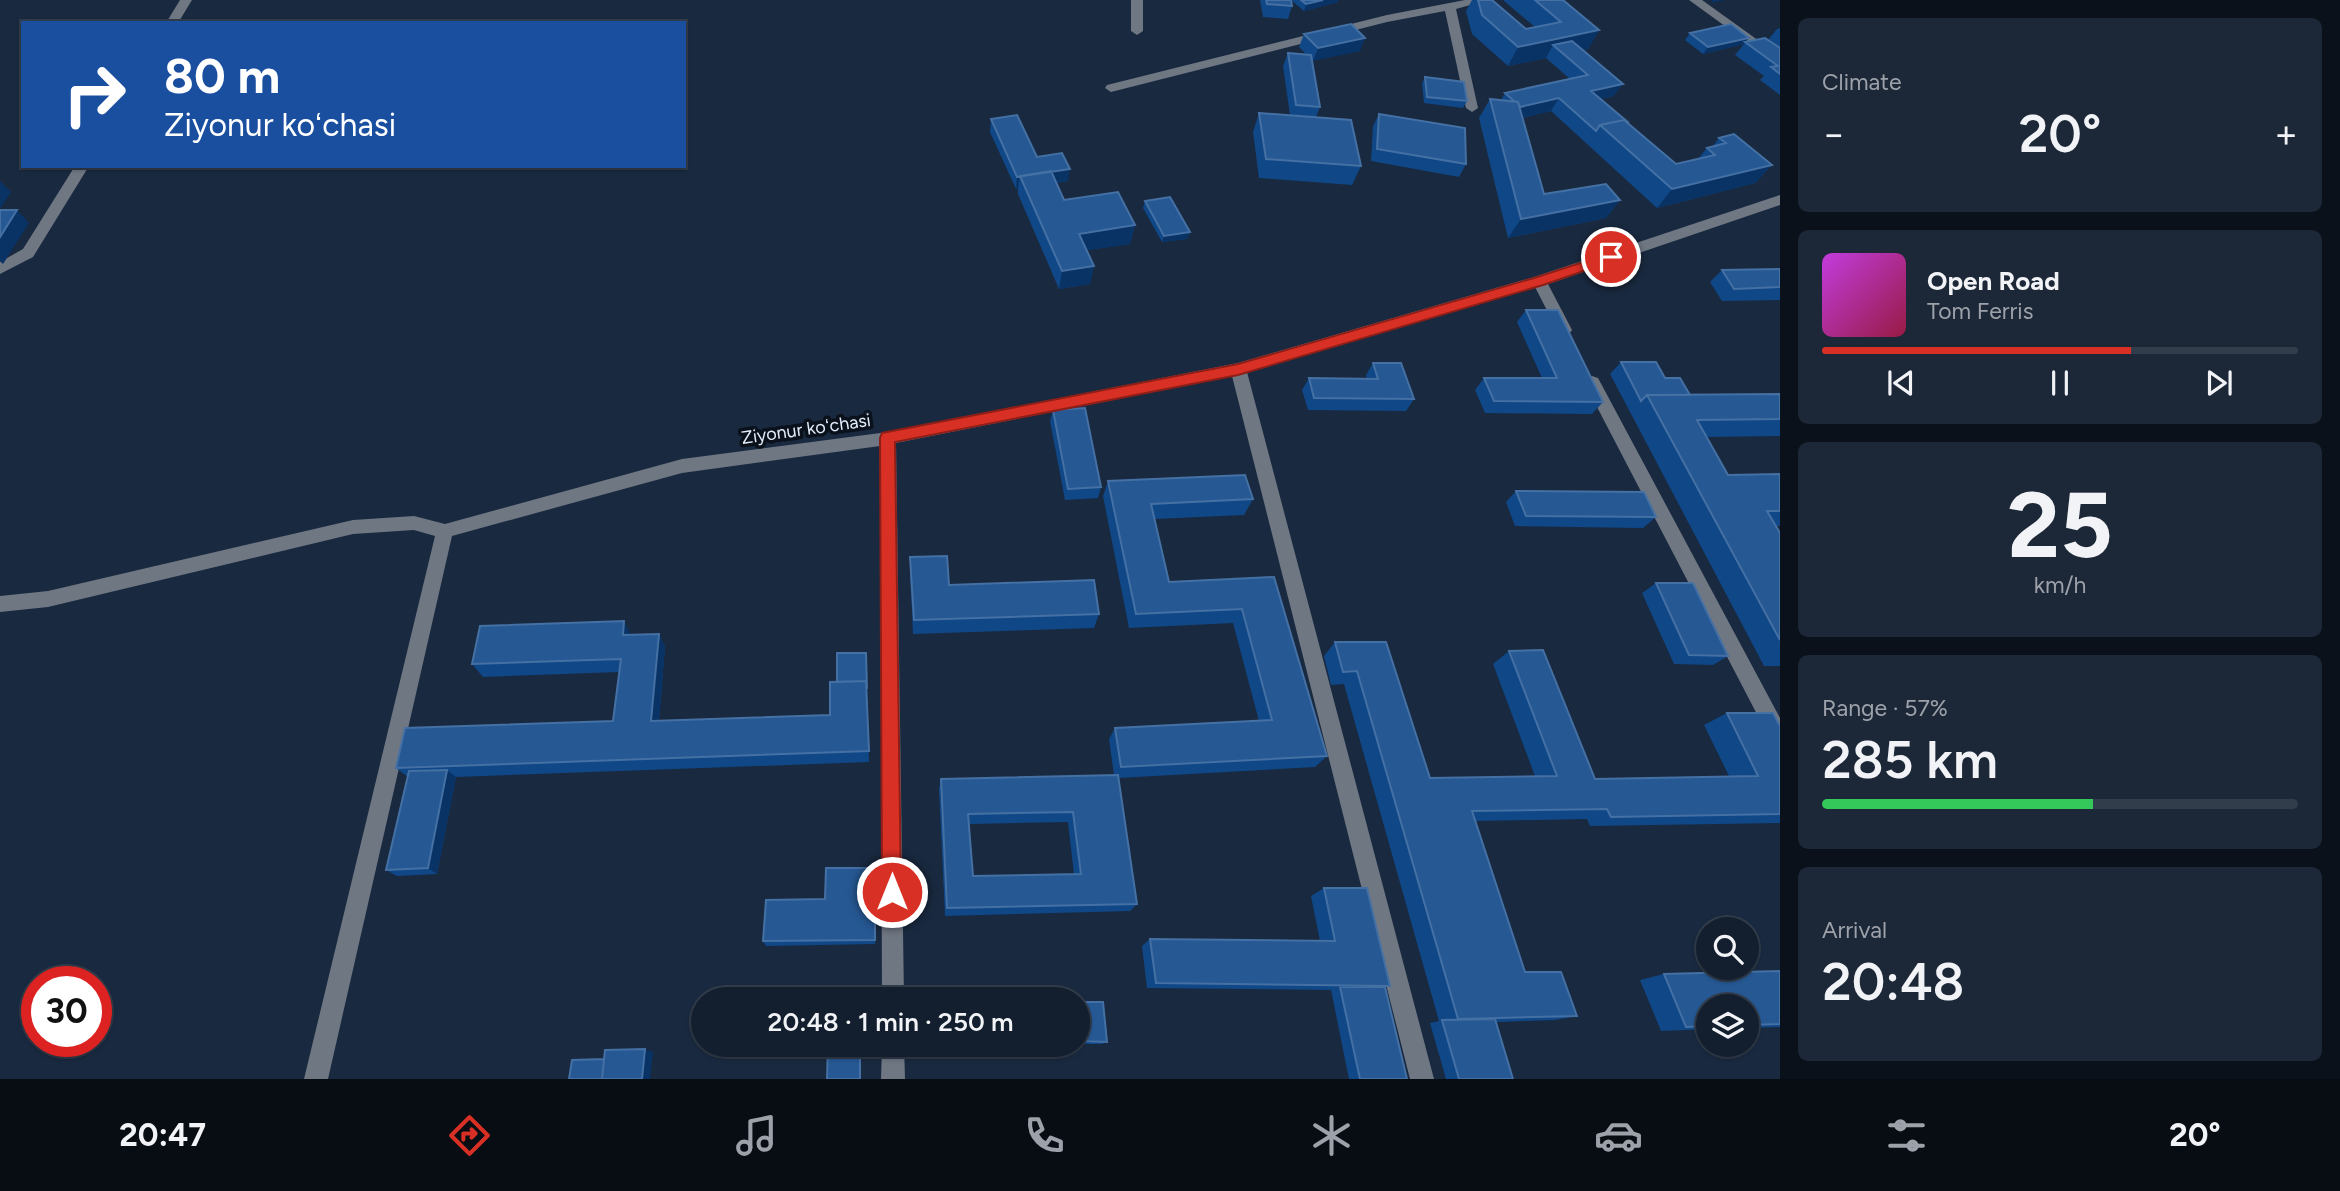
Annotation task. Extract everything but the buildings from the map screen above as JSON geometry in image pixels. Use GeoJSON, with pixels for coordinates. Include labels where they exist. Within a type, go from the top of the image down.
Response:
{"type":"FeatureCollection","features":[{"type":"Feature","properties":{"kind":"street"},"geometry":{"type":"LineString","coordinates":[[173,21],[186,0]]}},
{"type":"Feature","properties":{"kind":"street"},"geometry":{"type":"LineString","coordinates":[[1137,0],[1137,31]]}},
{"type":"Feature","properties":{"kind":"street"},"geometry":{"type":"LineString","coordinates":[[1111,88],[1387,19],[1482,0]]}},
{"type":"Feature","properties":{"kind":"street"},"geometry":{"type":"LineString","coordinates":[[1695,0],[1780,62]]}},
{"type":"Feature","properties":{"kind":"street"},"geometry":{"type":"LineString","coordinates":[[1450,6],[1472,108]]}},
{"type":"Feature","properties":{"kind":"street"},"geometry":{"type":"LineString","coordinates":[[0,269],[28,253],[81,168]]}},
{"type":"Feature","properties":{"kind":"street","name":"Ziyonur koʻchasi"},"geometry":{"type":"LineString","coordinates":[[445,531],[682,466],[887,438],[1238,369],[1539,281],[1780,200]]}},
{"type":"Feature","properties":{"kind":"street"},"geometry":{"type":"LineString","coordinates":[[1539,281],[1571,343]]}},
{"type":"Feature","properties":{"kind":"street"},"geometry":{"type":"LineString","coordinates":[[1584,368],[1780,738]]}},
{"type":"Feature","properties":{"kind":"street"},"geometry":{"type":"LineString","coordinates":[[1238,369],[1422,1079]]}},
{"type":"Feature","properties":{"kind":"street"},"geometry":{"type":"LineString","coordinates":[[887,438],[893,987]]}},
{"type":"Feature","properties":{"kind":"street"},"geometry":{"type":"LineString","coordinates":[[0,604],[48,599],[353,527],[414,523],[445,531],[316,1079]]}},
{"type":"Feature","properties":{"kind":"street"},"geometry":{"type":"LineString","coordinates":[[893,1057],[893,1079]]}},
{"type":"Feature","properties":{"kind":"route"},"geometry":{"type":"LineString","coordinates":[[892,892],[887,438],[1238,369],[1539,281],[1611,257]]}}]}
